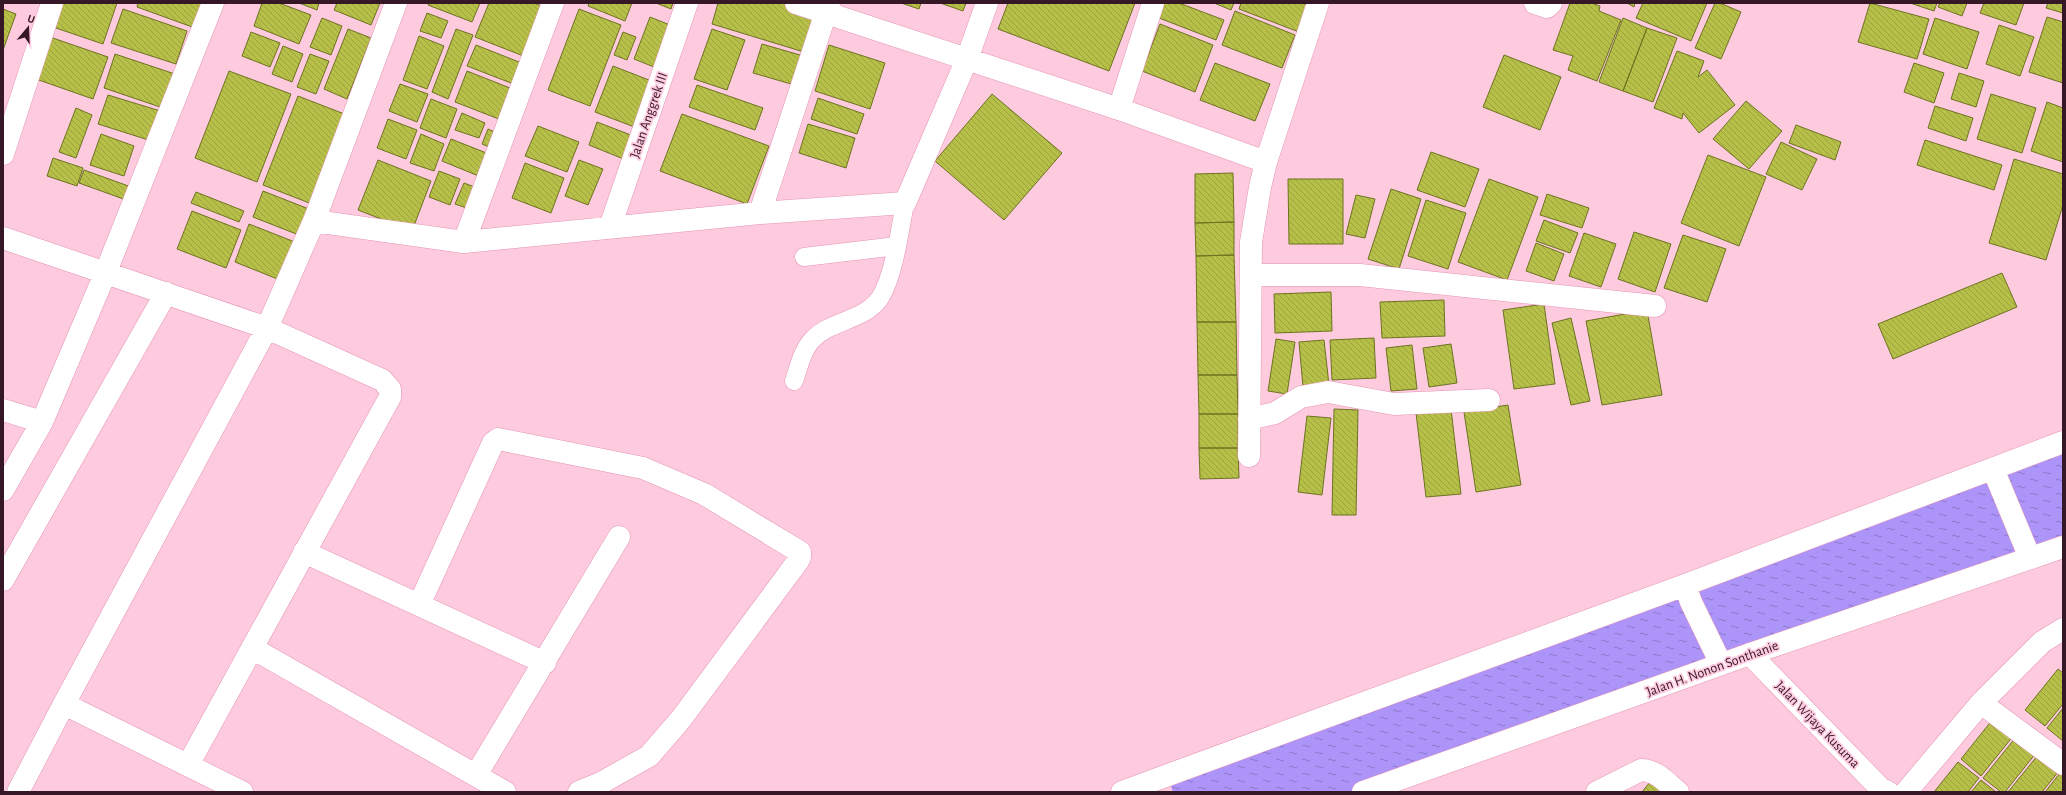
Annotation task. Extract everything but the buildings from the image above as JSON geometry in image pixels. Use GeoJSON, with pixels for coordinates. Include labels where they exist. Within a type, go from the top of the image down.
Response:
{"type":"FeatureCollection","features":[{"type":"Feature","properties":{"kind":"street"},"geometry":{"type":"LineString","coordinates":[[3,154],[52,3]]}},
{"type":"Feature","properties":{"kind":"street"},"geometry":{"type":"LineString","coordinates":[[3,490],[42,422],[105,274],[213,3]]}},
{"type":"Feature","properties":{"kind":"street"},"geometry":{"type":"LineString","coordinates":[[18,792],[267,328],[314,221],[396,3]]}},
{"type":"Feature","properties":{"kind":"street"},"geometry":{"type":"LineString","coordinates":[[464,242],[554,3]]}},
{"type":"Feature","properties":{"kind":"street","name":"Jalan Anggrek III"},"geometry":{"type":"LineString","coordinates":[[610,227],[687,3]]}},
{"type":"Feature","properties":{"kind":"street"},"geometry":{"type":"LineString","coordinates":[[796,3],[827,8],[968,59],[1118,109],[1266,162]]}},
{"type":"Feature","properties":{"kind":"street"},"geometry":{"type":"LineString","coordinates":[[314,221],[464,242],[760,213],[905,203],[968,59],[987,3]]}},
{"type":"Feature","properties":{"kind":"street"},"geometry":{"type":"LineString","coordinates":[[1118,109],[1153,3]]}},
{"type":"Feature","properties":{"kind":"street"},"geometry":{"type":"LineString","coordinates":[[1249,456],[1251,242],[1260,187],[1266,162],[1318,3]]}},
{"type":"Feature","properties":{"kind":"street"},"geometry":{"type":"LineString","coordinates":[[760,213],[827,8]]}},
{"type":"Feature","properties":{"kind":"street"},"geometry":{"type":"LineString","coordinates":[[3,238],[267,328],[382,380],[390,389],[390,397],[188,765]]}},
{"type":"Feature","properties":{"kind":"street"},"geometry":{"type":"LineString","coordinates":[[1251,275],[1360,275],[1655,306]]}},
{"type":"Feature","properties":{"kind":"street"},"geometry":{"type":"LineString","coordinates":[[3,580],[166,293]]}},
{"type":"Feature","properties":{"kind":"street"},"geometry":{"type":"LineString","coordinates":[[1249,419],[1275,413],[1301,397],[1328,392],[1394,404],[1489,400]]}},
{"type":"Feature","properties":{"kind":"street"},"geometry":{"type":"LineString","coordinates":[[3,410],[42,422]]}},
{"type":"Feature","properties":{"kind":"street"},"geometry":{"type":"LineString","coordinates":[[419,605],[493,443],[498,439],[643,468],[704,494],[800,552],[800,557],[789,574],[681,719],[649,756],[601,783],[579,792]]}},
{"type":"Feature","properties":{"kind":"street"},"geometry":{"type":"LineString","coordinates":[[1122,792],[1688,594],[1993,469],[2063,442]]}},
{"type":"Feature","properties":{"kind":"street"},"geometry":{"type":"LineString","coordinates":[[1993,469],[2030,558]]}},
{"type":"Feature","properties":{"kind":"street"},"geometry":{"type":"LineString","coordinates":[[476,775],[619,537]]}},
{"type":"Feature","properties":{"kind":"street","name":"Jalan H. Nonon Sonthanie"},"geometry":{"type":"LineString","coordinates":[[1363,792],[1717,657],[1750,654],[2063,547]]}},
{"type":"Feature","properties":{"kind":"street"},"geometry":{"type":"LineString","coordinates":[[304,552],[544,663]]}},
{"type":"Feature","properties":{"kind":"street"},"geometry":{"type":"LineString","coordinates":[[1688,594],[1717,657]]}},
{"type":"Feature","properties":{"kind":"street"},"geometry":{"type":"LineString","coordinates":[[1906,792],[1981,703],[2042,642],[2063,629]]}},
{"type":"Feature","properties":{"kind":"street"},"geometry":{"type":"LineString","coordinates":[[252,648],[505,792]]}},
{"type":"Feature","properties":{"kind":"street","name":"Jalan Wijaya Kusuma"},"geometry":{"type":"LineString","coordinates":[[1750,654],[1880,788],[1888,792]]}},
{"type":"Feature","properties":{"kind":"street"},"geometry":{"type":"LineString","coordinates":[[1981,703],[2063,764]]}},
{"type":"Feature","properties":{"kind":"street"},"geometry":{"type":"LineString","coordinates":[[64,704],[242,792]]}},
{"type":"Feature","properties":{"kind":"street"},"geometry":{"type":"LineString","coordinates":[[1596,792],[1641,770],[1649,770],[1678,792]]}},
{"type":"Feature","properties":{"kind":"lane"},"geometry":{"type":"LineString","coordinates":[[794,381],[806,348],[813,338],[863,313],[871,308],[880,298],[889,277],[905,203]]}},
{"type":"Feature","properties":{"kind":"lane"},"geometry":{"type":"LineString","coordinates":[[804,257],[896,246]]}},
{"type":"Feature","properties":{"kind":"water"},"geometry":{"type":"Polygon","coordinates":[[[2063,442],[2063,547],[1363,792],[1173,792],[1167,775],[2063,442]]]}}]}
